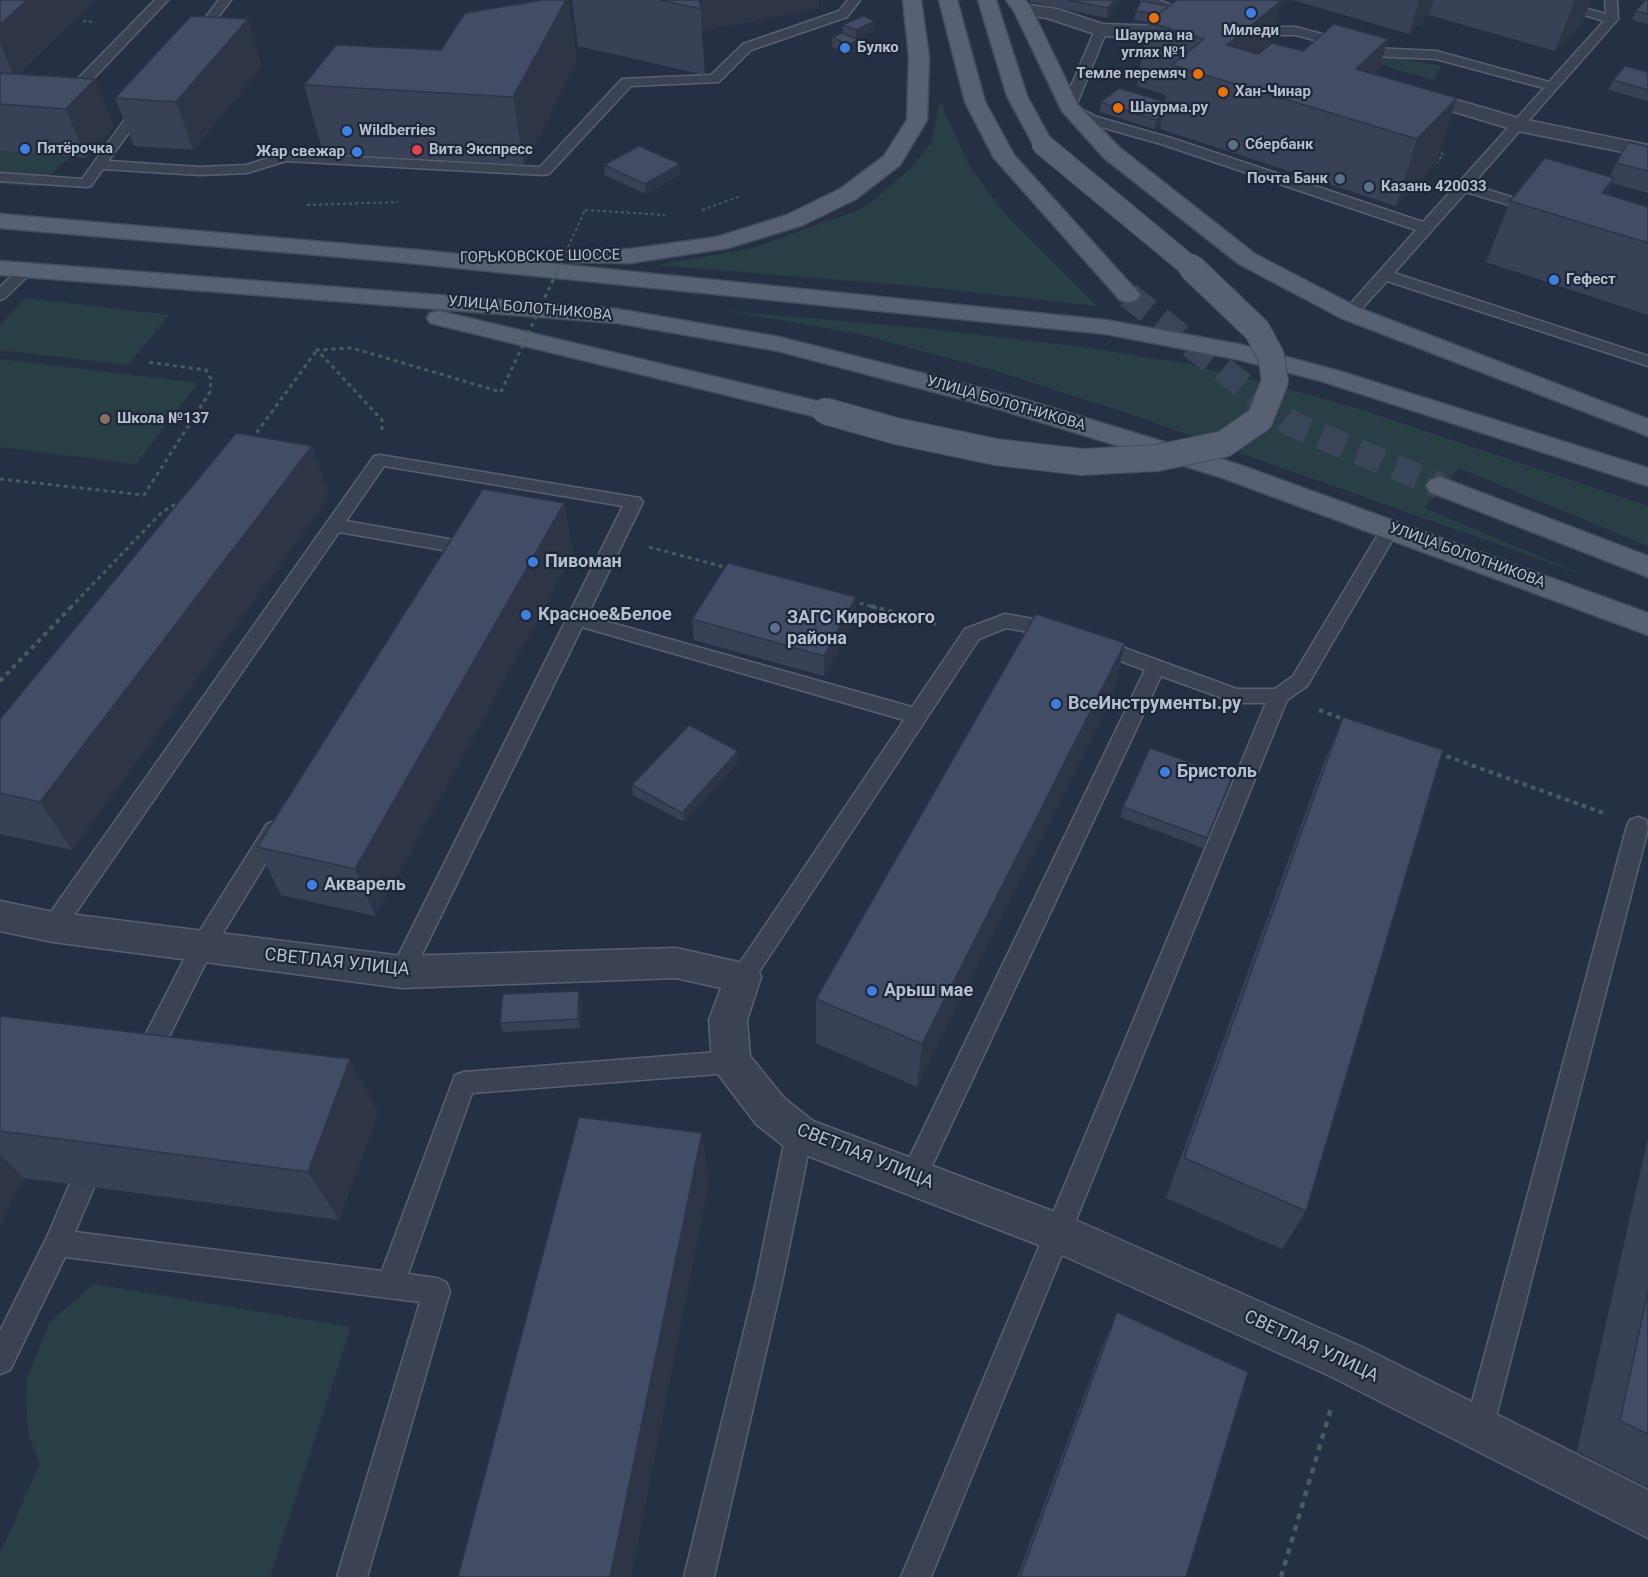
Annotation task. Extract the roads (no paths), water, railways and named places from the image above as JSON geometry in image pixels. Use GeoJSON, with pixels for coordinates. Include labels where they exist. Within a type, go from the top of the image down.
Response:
{"type":"FeatureCollection","features":[{"type":"Feature","properties":{"kind":"main road","name":"ГОРЬКОВСКОЕ ШОССЕ"},"geometry":{"type":"LineString","coordinates":[[0,221],[408,258],[630,256],[720,243],[795,220],[848,194],[892,160],[916,120],[919,57],[912,0]]}},
{"type":"Feature","properties":{"kind":"main road"},"geometry":{"type":"LineString","coordinates":[[948,0],[975,102],[1005,158],[1128,295]]}},
{"type":"Feature","properties":{"kind":"main road"},"geometry":{"type":"LineString","coordinates":[[0,268],[338,293],[825,411],[896,431],[996,452],[1082,462],[1157,458],[1224,444],[1260,419],[1275,381],[1272,356],[1257,330],[1188,264],[1042,144],[1017,96],[987,0]]}},
{"type":"Feature","properties":{"kind":"main road"},"geometry":{"type":"LineString","coordinates":[[1019,5],[1050,73],[1069,107],[1112,153],[1247,259],[1350,313],[1648,428]]}},
{"type":"Feature","properties":{"kind":"main road"},"geometry":{"type":"LineString","coordinates":[[408,258],[1106,327],[1238,352],[1330,376],[1648,477]]}},
{"type":"Feature","properties":{"kind":"main road","name":"УЛИЦА БОЛОТНИКОВА"},"geometry":{"type":"LineString","coordinates":[[338,293],[617,316],[779,344],[1015,405],[1230,471],[1391,527],[1648,624]]}},
{"type":"Feature","properties":{"kind":"main road"},"geometry":{"type":"LineString","coordinates":[[1440,486],[1648,567]]}},
{"type":"Feature","properties":{"kind":"street"},"geometry":{"type":"LineString","coordinates":[[1019,5],[1101,30],[1188,32],[1211,38]]}},
{"type":"Feature","properties":{"kind":"street"},"geometry":{"type":"LineString","coordinates":[[1236,36],[1256,50]]}},
{"type":"Feature","properties":{"kind":"street"},"geometry":{"type":"LineString","coordinates":[[1391,87],[1518,125],[1648,151]]}},
{"type":"Feature","properties":{"kind":"street","name":"СВЕТЛАЯ УЛИЦА"},"geometry":{"type":"LineString","coordinates":[[0,916],[53,927],[402,972],[676,963],[743,977]]}},
{"type":"Feature","properties":{"kind":"street"},"geometry":{"type":"LineString","coordinates":[[731,1062],[728,1020],[743,977]]}},
{"type":"Feature","properties":{"kind":"street","name":"СВЕТЛАЯ УЛИЦА"},"geometry":{"type":"LineString","coordinates":[[731,1062],[770,1111],[799,1134],[1056,1232],[1345,1361],[1648,1515]]}},
{"type":"Feature","properties":{"kind":"lane"},"geometry":{"type":"LineString","coordinates":[[52,112],[162,0]]}},
{"type":"Feature","properties":{"kind":"lane"},"geometry":{"type":"LineString","coordinates":[[182,54],[225,0]]}},
{"type":"Feature","properties":{"kind":"lane"},"geometry":{"type":"LineString","coordinates":[[98,165],[201,171],[247,169],[285,157],[544,171],[627,82],[714,79],[747,47],[843,14],[854,0]]}},
{"type":"Feature","properties":{"kind":"lane"},"geometry":{"type":"LineString","coordinates":[[1147,0],[1194,15]]}},
{"type":"Feature","properties":{"kind":"lane"},"geometry":{"type":"LineString","coordinates":[[1540,0],[1612,19]]}},
{"type":"Feature","properties":{"kind":"lane"},"geometry":{"type":"LineString","coordinates":[[1350,313],[1465,187],[1612,19],[1611,0]]}},
{"type":"Feature","properties":{"kind":"lane"},"geometry":{"type":"LineString","coordinates":[[1101,30],[1069,107],[1092,120],[1166,141],[1426,228]]}},
{"type":"Feature","properties":{"kind":"lane"},"geometry":{"type":"LineString","coordinates":[[1236,36],[1250,32],[1296,32],[1372,52],[1436,55],[1551,86]]}},
{"type":"Feature","properties":{"kind":"lane"},"geometry":{"type":"LineString","coordinates":[[0,177],[86,183],[127,117],[154,90]]}},
{"type":"Feature","properties":{"kind":"lane"},"geometry":{"type":"LineString","coordinates":[[1465,187],[1551,213]]}},
{"type":"Feature","properties":{"kind":"lane"},"geometry":{"type":"LineString","coordinates":[[0,295],[26,270]]}},
{"type":"Feature","properties":{"kind":"lane"},"geometry":{"type":"LineString","coordinates":[[1384,275],[1648,361]]}},
{"type":"Feature","properties":{"kind":"lane"},"geometry":{"type":"LineString","coordinates":[[53,927],[380,460],[634,502],[402,972]]}},
{"type":"Feature","properties":{"kind":"lane"},"geometry":{"type":"LineString","coordinates":[[484,498],[496,479]]}},
{"type":"Feature","properties":{"kind":"lane"},"geometry":{"type":"LineString","coordinates":[[334,525],[454,546]]}},
{"type":"Feature","properties":{"kind":"lane"},"geometry":{"type":"LineString","coordinates":[[442,566],[466,527]]}},
{"type":"Feature","properties":{"kind":"lane"},"geometry":{"type":"LineString","coordinates":[[916,1577],[1056,1232],[1279,696],[1299,681],[1391,527]]}},
{"type":"Feature","properties":{"kind":"lane"},"geometry":{"type":"LineString","coordinates":[[576,619],[917,716]]}},
{"type":"Feature","properties":{"kind":"lane"},"geometry":{"type":"LineString","coordinates":[[743,977],[972,634],[1005,621],[1048,627],[1236,696],[1279,696]]}},
{"type":"Feature","properties":{"kind":"lane"},"geometry":{"type":"LineString","coordinates":[[913,1178],[1156,667]]}},
{"type":"Feature","properties":{"kind":"lane"},"geometry":{"type":"LineString","coordinates":[[133,1081],[202,947],[284,816]]}},
{"type":"Feature","properties":{"kind":"lane"},"geometry":{"type":"LineString","coordinates":[[1479,1428],[1638,826]]}},
{"type":"Feature","properties":{"kind":"lane"},"geometry":{"type":"LineString","coordinates":[[390,1286],[464,1083],[731,1062]]}},
{"type":"Feature","properties":{"kind":"lane"},"geometry":{"type":"LineString","coordinates":[[699,1577],[769,1282],[799,1134]]}},
{"type":"Feature","properties":{"kind":"lane"},"geometry":{"type":"LineString","coordinates":[[0,1360],[58,1242],[82,1185]]}},
{"type":"Feature","properties":{"kind":"lane"},"geometry":{"type":"LineString","coordinates":[[58,1242],[437,1291],[352,1577]]}},
{"type":"Feature","properties":{"kind":"tunnel"},"geometry":{"type":"LineString","coordinates":[[1128,295],[1292,424],[1440,486]]}},
{"type":"Feature","properties":{"kind":"place","name":"Миледи"},"geometry":{"type":"Point","coordinates":[1251,13]}},
{"type":"Feature","properties":{"kind":"place","name":"Шаурма на углях №1"},"geometry":{"type":"Point","coordinates":[1154,18]}},
{"type":"Feature","properties":{"kind":"place","name":"Булко"},"geometry":{"type":"Point","coordinates":[845,48]}},
{"type":"Feature","properties":{"kind":"place","name":"Темле перемяч"},"geometry":{"type":"Point","coordinates":[1198,74]}},
{"type":"Feature","properties":{"kind":"place","name":"Хан-Чинар"},"geometry":{"type":"Point","coordinates":[1223,92]}},
{"type":"Feature","properties":{"kind":"place","name":"Шаурма.ру"},"geometry":{"type":"Point","coordinates":[1118,108]}},
{"type":"Feature","properties":{"kind":"place","name":"Wildberries"},"geometry":{"type":"Point","coordinates":[347,131]}},
{"type":"Feature","properties":{"kind":"place","name":"Сбербанк"},"geometry":{"type":"Point","coordinates":[1233,145]}},
{"type":"Feature","properties":{"kind":"place","name":"Пятёрочка"},"geometry":{"type":"Point","coordinates":[25,149]}},
{"type":"Feature","properties":{"kind":"place","name":"Вита Экспресс"},"geometry":{"type":"Point","coordinates":[417,150]}},
{"type":"Feature","properties":{"kind":"place","name":"Жар свежар"},"geometry":{"type":"Point","coordinates":[357,152]}},
{"type":"Feature","properties":{"kind":"place","name":"Почта Банк"},"geometry":{"type":"Point","coordinates":[1340,179]}},
{"type":"Feature","properties":{"kind":"place","name":"Казань 420033"},"geometry":{"type":"Point","coordinates":[1369,187]}},
{"type":"Feature","properties":{"kind":"place","name":"Гефест"},"geometry":{"type":"Point","coordinates":[1554,280]}},
{"type":"Feature","properties":{"kind":"place","name":"Школа №137"},"geometry":{"type":"Point","coordinates":[105,419]}},
{"type":"Feature","properties":{"kind":"place","name":"Пивоман"},"geometry":{"type":"Point","coordinates":[533,562]}},
{"type":"Feature","properties":{"kind":"place","name":"Красное&Белое"},"geometry":{"type":"Point","coordinates":[526,615]}},
{"type":"Feature","properties":{"kind":"place","name":"ЗАГС Кировского района"},"geometry":{"type":"Point","coordinates":[775,628]}},
{"type":"Feature","properties":{"kind":"place","name":"ВсеИнструменты.ру"},"geometry":{"type":"Point","coordinates":[1056,704]}},
{"type":"Feature","properties":{"kind":"place","name":"Бристоль"},"geometry":{"type":"Point","coordinates":[1165,772]}},
{"type":"Feature","properties":{"kind":"place","name":"Акварель"},"geometry":{"type":"Point","coordinates":[312,885]}},
{"type":"Feature","properties":{"kind":"place","name":"Арыш мае"},"geometry":{"type":"Point","coordinates":[872,991]}}]}
